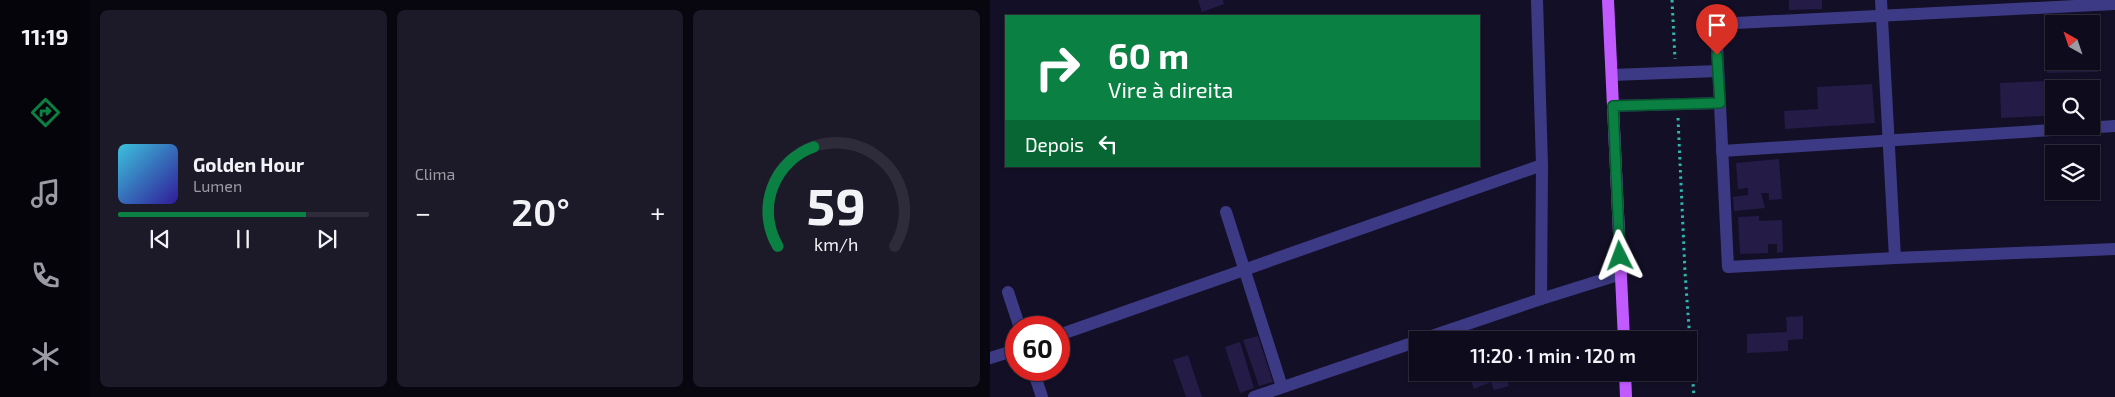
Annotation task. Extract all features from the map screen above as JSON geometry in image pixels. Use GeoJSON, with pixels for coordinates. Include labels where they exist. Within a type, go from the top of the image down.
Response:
{"type":"FeatureCollection","features":[{"type":"Feature","properties":{"kind":"main road"},"geometry":{"type":"LineString","coordinates":[[1608,0],[1624,331]]}},
{"type":"Feature","properties":{"kind":"main road"},"geometry":{"type":"LineString","coordinates":[[1625,381],[1626,397]]}},
{"type":"Feature","properties":{"kind":"street"},"geometry":{"type":"LineString","coordinates":[[1536,0],[1542,165],[1541,299]]}},
{"type":"Feature","properties":{"kind":"street"},"geometry":{"type":"LineString","coordinates":[[1881,0],[1895,258]]}},
{"type":"Feature","properties":{"kind":"street"},"geometry":{"type":"LineString","coordinates":[[2115,4],[1716,24],[1728,267],[2115,249]]}},
{"type":"Feature","properties":{"kind":"street"},"geometry":{"type":"LineString","coordinates":[[1612,75],[1718,71]]}},
{"type":"Feature","properties":{"kind":"street"},"geometry":{"type":"LineString","coordinates":[[1613,106],[1720,103]]}},
{"type":"Feature","properties":{"kind":"street"},"geometry":{"type":"LineString","coordinates":[[1722,151],[2115,126]]}},
{"type":"Feature","properties":{"kind":"street"},"geometry":{"type":"LineString","coordinates":[[1070,331],[1542,165]]}},
{"type":"Feature","properties":{"kind":"street"},"geometry":{"type":"LineString","coordinates":[[1226,212],[1282,387]]}},
{"type":"Feature","properties":{"kind":"street"},"geometry":{"type":"LineString","coordinates":[[1446,331],[1621,274]]}},
{"type":"Feature","properties":{"kind":"street"},"geometry":{"type":"LineString","coordinates":[[1008,292],[1016,316]]}},
{"type":"Feature","properties":{"kind":"street"},"geometry":{"type":"LineString","coordinates":[[1254,397],[1409,343]]}},
{"type":"Feature","properties":{"kind":"street"},"geometry":{"type":"LineString","coordinates":[[990,358],[1005,353]]}},
{"type":"Feature","properties":{"kind":"street"},"geometry":{"type":"LineString","coordinates":[[1037,381],[1042,397]]}},
{"type":"Feature","properties":{"kind":"path"},"geometry":{"type":"LineString","coordinates":[[1672,0],[1676,72]]}},
{"type":"Feature","properties":{"kind":"path"},"geometry":{"type":"LineString","coordinates":[[1677,104],[1685,272],[1694,397]]}},
{"type":"Feature","properties":{"kind":"building"},"geometry":{"type":"Polygon","coordinates":[[[1198,0],[1223,0],[1224,4],[1202,12],[1198,0]]]}},
{"type":"Feature","properties":{"kind":"building"},"geometry":{"type":"Polygon","coordinates":[[[1789,0],[1822,0],[1822,9],[1789,10],[1789,0]]]}},
{"type":"Feature","properties":{"kind":"building"},"geometry":{"type":"Polygon","coordinates":[[[2047,70],[2098,70],[2098,72],[2047,73],[2047,70]]]}},
{"type":"Feature","properties":{"kind":"building"},"geometry":{"type":"Polygon","coordinates":[[[2045,81],[2045,116],[2001,118],[2000,83],[2045,81]]]}},
{"type":"Feature","properties":{"kind":"building"},"geometry":{"type":"Polygon","coordinates":[[[1872,84],[1875,123],[1785,129],[1784,111],[1818,109],[1817,87],[1872,84]]]}},
{"type":"Feature","properties":{"kind":"building"},"geometry":{"type":"Polygon","coordinates":[[[1779,159],[1782,199],[1769,200],[1769,193],[1761,193],[1765,208],[1734,211],[1733,197],[1748,195],[1748,188],[1738,189],[1736,163],[1779,159]]]}},
{"type":"Feature","properties":{"kind":"building"},"geometry":{"type":"Polygon","coordinates":[[[1759,216],[1759,221],[1782,220],[1783,252],[1777,253],[1777,244],[1768,244],[1768,253],[1740,254],[1738,217],[1759,216]]]}},
{"type":"Feature","properties":{"kind":"building"},"geometry":{"type":"Polygon","coordinates":[[[1803,316],[1803,339],[1788,340],[1788,351],[1747,353],[1747,334],[1787,332],[1786,317],[1803,316]]]}},
{"type":"Feature","properties":{"kind":"building"},"geometry":{"type":"Polygon","coordinates":[[[1258,336],[1273,382],[1259,386],[1243,340],[1258,336]]]}},
{"type":"Feature","properties":{"kind":"building"},"geometry":{"type":"Polygon","coordinates":[[[1240,342],[1254,388],[1240,393],[1225,347],[1240,342]]]}},
{"type":"Feature","properties":{"kind":"building"},"geometry":{"type":"Polygon","coordinates":[[[1188,355],[1202,397],[1186,397],[1173,360],[1188,355]]]}},
{"type":"Feature","properties":{"kind":"building"},"geometry":{"type":"Polygon","coordinates":[[[1471,381],[1508,381],[1509,386],[1494,390],[1491,382],[1474,389],[1471,381]]]}},
{"type":"Feature","properties":{"kind":"route"},"geometry":{"type":"LineString","coordinates":[[1620,256],[1613,106],[1720,103],[1717,55]]}}]}
